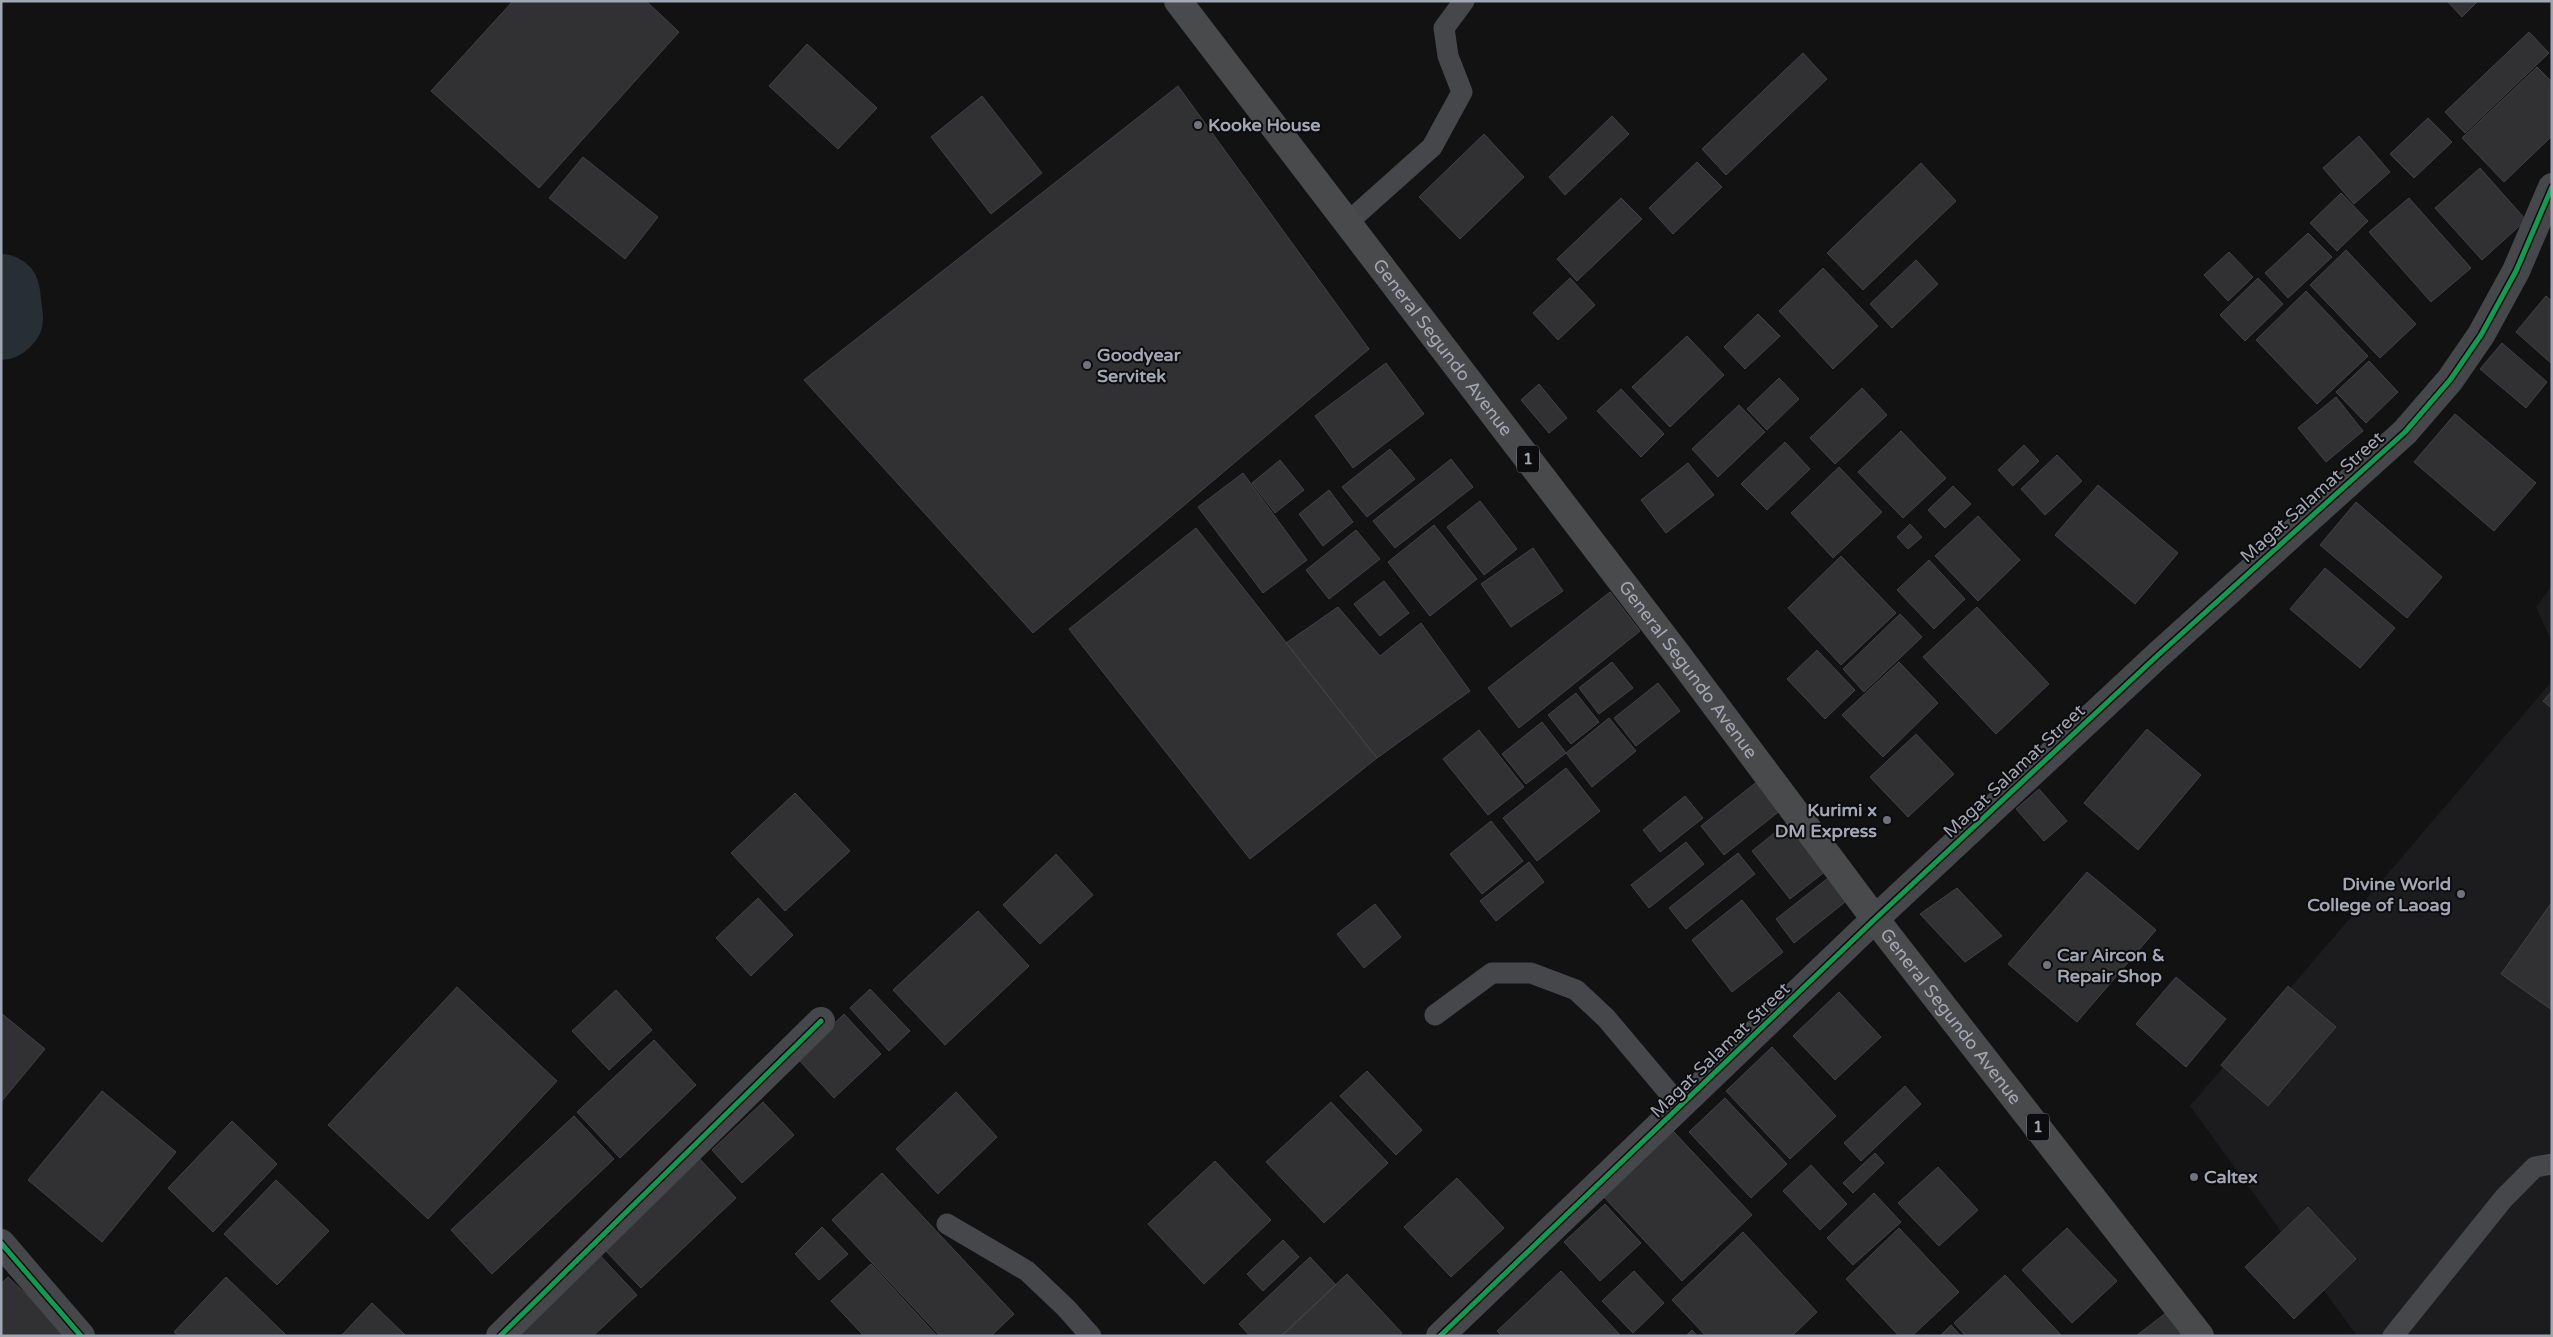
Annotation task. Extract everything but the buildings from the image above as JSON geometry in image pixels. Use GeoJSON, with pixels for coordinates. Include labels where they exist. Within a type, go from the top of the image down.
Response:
{"type":"FeatureCollection","features":[{"type":"Feature","properties":{"kind":"highway","name":"General Segundo Avenue"},"geometry":{"type":"LineString","coordinates":[[1178,1],[1677,654],[1875,919],[2200,1336]]}},
{"type":"Feature","properties":{"kind":"street","name":"Magat Salamat Street"},"geometry":{"type":"LineString","coordinates":[[1440,1336],[1875,919],[2157,656],[2405,432],[2450,380],[2482,334],[2516,271],[2552,187]]}},
{"type":"Feature","properties":{"kind":"street"},"geometry":{"type":"LineString","coordinates":[[500,1336],[822,1021]]}},
{"type":"Feature","properties":{"kind":"street"},"geometry":{"type":"LineString","coordinates":[[1,1243],[81,1336]]}},
{"type":"Feature","properties":{"kind":"lane"},"geometry":{"type":"LineString","coordinates":[[1347,224],[1432,147],[1462,92],[1448,56],[1444,28],[1464,1]]}},
{"type":"Feature","properties":{"kind":"lane"},"geometry":{"type":"LineString","coordinates":[[1434,1015],[1492,973],[1531,973],[1576,990],[1606,1018],[1681,1107]]}},
{"type":"Feature","properties":{"kind":"lane"},"geometry":{"type":"LineString","coordinates":[[2393,1336],[2504,1198],[2535,1167],[2552,1164]]}},
{"type":"Feature","properties":{"kind":"lane"},"geometry":{"type":"LineString","coordinates":[[947,1224],[1027,1271],[1066,1308],[1091,1336]]}},
{"type":"Feature","properties":{"kind":"shaded area"},"geometry":{"type":"Polygon","coordinates":[[[2552,586],[2552,642],[2536,607],[2552,586]]]}},
{"type":"Feature","properties":{"kind":"shaded area","name":"Divine World College of Laoag"},"geometry":{"type":"Polygon","coordinates":[[[2552,681],[2552,1336],[2357,1336],[2190,1106],[2552,681]]]}},
{"type":"Feature","properties":{"kind":"waterway"},"geometry":{"type":"LineString","coordinates":[[1,293],[4,318],[1,321]]}},
{"type":"Feature","properties":{"kind":"cycle path"},"geometry":{"type":"LineString","coordinates":[[1440,1336],[1875,919],[2157,656],[2405,432],[2450,380],[2481,335],[2516,271],[2552,187]]}},
{"type":"Feature","properties":{"kind":"cycle path"},"geometry":{"type":"LineString","coordinates":[[500,1336],[821,1021]]}},
{"type":"Feature","properties":{"kind":"cycle path"},"geometry":{"type":"LineString","coordinates":[[1,1243],[81,1336]]}},
{"type":"Feature","properties":{"kind":"place","name":"Kooke House"},"geometry":{"type":"Point","coordinates":[1198,125]}},
{"type":"Feature","properties":{"kind":"place","name":"Goodyear Servitek"},"geometry":{"type":"Point","coordinates":[1087,365]}},
{"type":"Feature","properties":{"kind":"place","name":"Kurimi x DM Express"},"geometry":{"type":"Point","coordinates":[1887,820]}},
{"type":"Feature","properties":{"kind":"place","name":"Divine World College of Laoag"},"geometry":{"type":"Point","coordinates":[2461,894]}},
{"type":"Feature","properties":{"kind":"place","name":"Car Aircon & Repair Shop"},"geometry":{"type":"Point","coordinates":[2047,965]}},
{"type":"Feature","properties":{"kind":"place","name":"Caltex"},"geometry":{"type":"Point","coordinates":[2194,1177]}}]}
